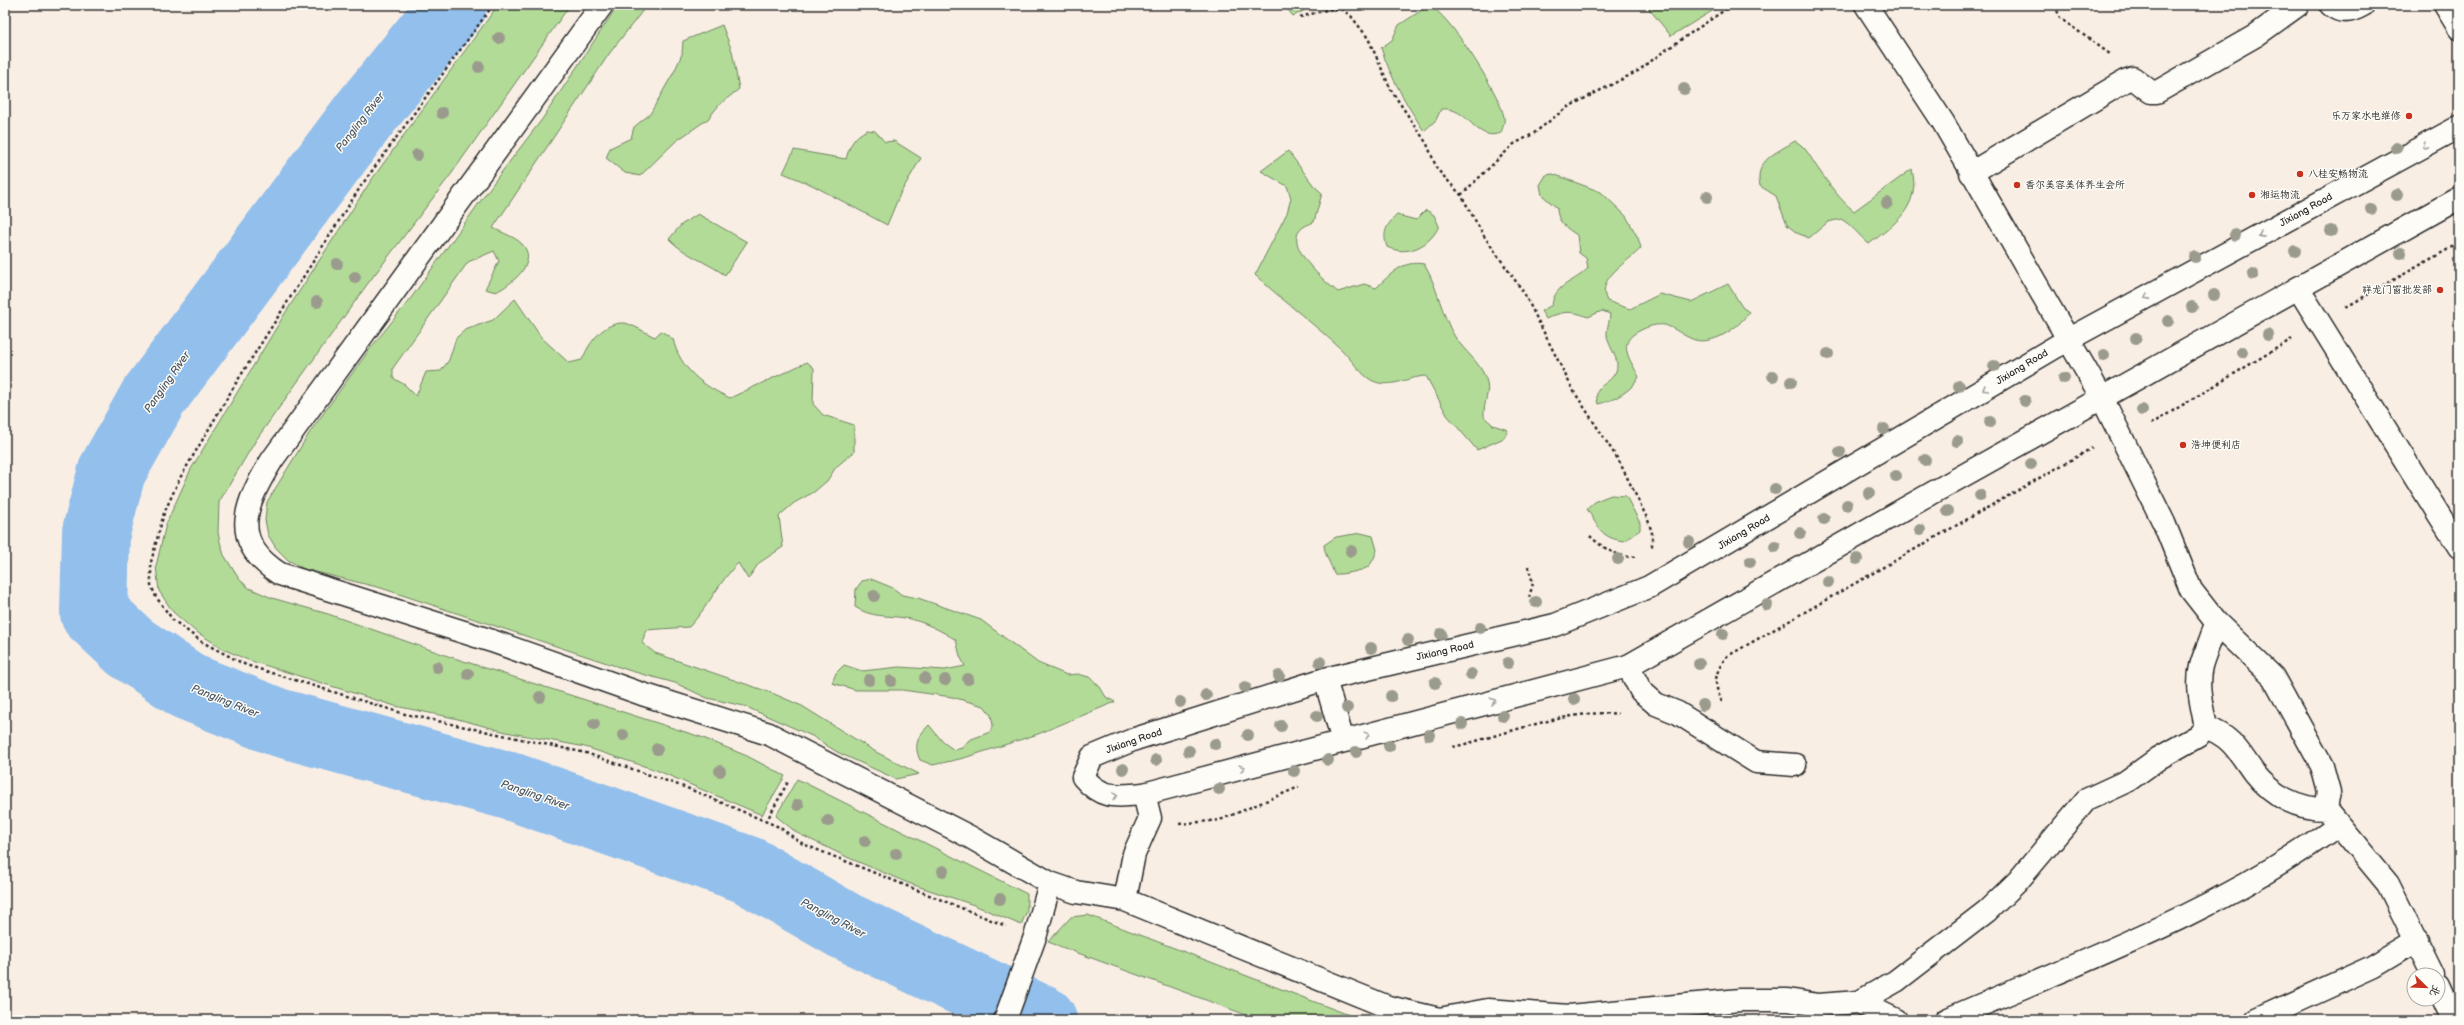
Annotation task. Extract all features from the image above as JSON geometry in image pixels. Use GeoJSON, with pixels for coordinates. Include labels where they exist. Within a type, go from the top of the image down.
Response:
{"type":"FeatureCollection","features":[{"type":"Feature","properties":{"kind":"street"},"geometry":{"type":"LineString","coordinates":[[602,5],[272,460],[254,488],[246,509],[246,527],[257,557],[280,574],[294,580],[492,641],[642,694],[769,734],[970,837],[1050,883],[1076,892],[1125,900],[1388,1007],[1440,1020],[1488,1010],[1569,1016],[1740,1000],[1788,1000],[1818,1005],[1860,1002],[1896,981],[1987,911],[2017,882],[2086,800],[2127,781],[2198,736],[2206,727]]}},
{"type":"Feature","properties":{"kind":"street"},"geometry":{"type":"LineString","coordinates":[[1866,5],[1943,122],[2102,398],[2164,523],[2190,590],[2216,622],[2273,677],[2322,766],[2329,792],[2332,817],[2298,854],[2177,920],[1946,1020]]}},
{"type":"Feature","properties":{"kind":"street"},"geometry":{"type":"LineString","coordinates":[[1971,173],[2111,88],[2133,78],[2151,92],[2157,92],[2255,36],[2298,5]]}},
{"type":"Feature","properties":{"kind":"street"},"geometry":{"type":"LineString","coordinates":[[2331,5],[2336,10],[2346,12],[2363,5]]}},
{"type":"Feature","properties":{"kind":"street"},"geometry":{"type":"LineString","coordinates":[[2445,5],[2459,28]]}},
{"type":"Feature","properties":{"kind":"street","name":"Jixiang Road"},"geometry":{"type":"LineString","coordinates":[[2459,127],[2069,339],[1649,587],[1555,624],[1325,679],[1123,744],[1092,757],[1083,777],[1090,786],[1107,796],[1144,794],[1628,666],[2459,198]]}},
{"type":"Feature","properties":{"kind":"street"},"geometry":{"type":"LineString","coordinates":[[2298,288],[2321,322],[2459,547]]}},
{"type":"Feature","properties":{"kind":"street"},"geometry":{"type":"LineString","coordinates":[[2216,622],[2211,642],[2201,666],[2199,694],[2206,727],[2232,741],[2255,774],[2283,799],[2332,817],[2388,884],[2429,967]]}},
{"type":"Feature","properties":{"kind":"street"},"geometry":{"type":"LineString","coordinates":[[1628,666],[1641,691],[1656,704],[1678,714],[1756,762],[1795,765]]}},
{"type":"Feature","properties":{"kind":"street"},"geometry":{"type":"LineString","coordinates":[[1325,679],[1343,741]]}},
{"type":"Feature","properties":{"kind":"street"},"geometry":{"type":"LineString","coordinates":[[1125,900],[1134,854],[1150,818],[1144,794]]}},
{"type":"Feature","properties":{"kind":"street"},"geometry":{"type":"LineString","coordinates":[[1005,1020],[1032,945],[1050,883]]}},
{"type":"Feature","properties":{"kind":"street"},"geometry":{"type":"LineString","coordinates":[[2256,1020],[2372,968],[2417,940]]}},
{"type":"Feature","properties":{"kind":"street"},"geometry":{"type":"LineString","coordinates":[[1860,1002],[1896,1020]]}},
{"type":"Feature","properties":{"kind":"street"},"geometry":{"type":"LineString","coordinates":[[2446,1004],[2453,1020]]}},
{"type":"Feature","properties":{"kind":"path"},"geometry":{"type":"LineString","coordinates":[[493,5],[361,186],[236,383],[180,478],[164,513],[151,562],[151,585],[159,602],[173,620],[202,642],[246,665],[405,714],[586,753],[687,788],[779,827],[803,844],[1012,929]]}},
{"type":"Feature","properties":{"kind":"path"},"geometry":{"type":"LineString","coordinates":[[1461,195],[1514,144],[1533,134],[1566,108],[1638,72],[1662,52],[1732,5]]}},
{"type":"Feature","properties":{"kind":"path"},"geometry":{"type":"LineString","coordinates":[[2055,5],[2060,18],[2108,53],[2133,78]]}},
{"type":"Feature","properties":{"kind":"path"},"geometry":{"type":"LineString","coordinates":[[1300,17],[1330,9],[1341,10],[1351,16],[1368,38],[1391,90],[1427,144],[1437,169],[1461,195],[1484,236],[1524,293],[1573,390],[1619,460],[1648,520],[1652,533],[1651,552],[1658,549]]}},
{"type":"Feature","properties":{"kind":"path"},"geometry":{"type":"LineString","coordinates":[[1731,747],[1735,738],[1716,687],[1716,672],[1726,657],[2065,462],[2092,448],[2152,424],[2321,322],[2459,243]]}},
{"type":"Feature","properties":{"kind":"path"},"geometry":{"type":"LineString","coordinates":[[1590,536],[1601,547],[1614,552],[1634,557],[1640,555]]}},
{"type":"Feature","properties":{"kind":"path"},"geometry":{"type":"LineString","coordinates":[[1448,748],[1546,723],[1601,712],[1626,715]]}},
{"type":"Feature","properties":{"kind":"path"},"geometry":{"type":"LineString","coordinates":[[766,822],[792,777]]}},
{"type":"Feature","properties":{"kind":"path"},"geometry":{"type":"LineString","coordinates":[[1150,818],[1169,825],[1220,820],[1301,787]]}},
{"type":"Feature","properties":{"kind":"green space"},"geometry":{"type":"Polygon","coordinates":[[[498,5],[570,5],[452,173],[366,286],[256,440],[219,502],[218,532],[224,555],[239,579],[249,588],[272,598],[328,614],[451,657],[701,737],[747,756],[785,776],[762,815],[656,770],[585,747],[506,732],[454,718],[395,706],[248,660],[225,650],[195,631],[173,612],[159,591],[156,566],[166,524],[191,469],[284,315],[370,182],[498,5]]]}},
{"type":"Feature","properties":{"kind":"green space"},"geometry":{"type":"Polygon","coordinates":[[[618,5],[647,5],[609,54],[493,228],[512,237],[522,244],[527,251],[528,259],[525,266],[515,279],[496,292],[485,289],[499,261],[494,251],[468,262],[393,368],[393,378],[405,385],[416,396],[426,372],[441,371],[449,360],[456,338],[465,330],[493,320],[515,299],[541,337],[569,363],[582,360],[593,341],[603,330],[616,324],[627,323],[655,337],[661,331],[673,339],[676,350],[687,368],[702,382],[730,398],[807,362],[814,368],[813,404],[823,415],[854,425],[854,452],[836,467],[827,481],[814,492],[794,503],[779,516],[783,547],[759,563],[748,579],[738,563],[731,570],[689,627],[646,630],[642,643],[655,653],[772,693],[802,706],[876,752],[919,774],[896,779],[837,752],[812,736],[744,706],[707,698],[675,683],[631,671],[381,588],[304,569],[288,560],[276,548],[268,535],[265,520],[267,502],[310,432],[369,350],[411,298],[497,178],[543,118],[618,5]]]}},
{"type":"Feature","properties":{"kind":"green space"},"geometry":{"type":"Polygon","coordinates":[[[1284,5],[1316,5],[1293,16],[1284,5]]]}},
{"type":"Feature","properties":{"kind":"green space"},"geometry":{"type":"Polygon","coordinates":[[[1646,5],[1722,5],[1671,36],[1646,5]]]}},
{"type":"Feature","properties":{"kind":"green space"},"geometry":{"type":"Polygon","coordinates":[[[1425,8],[1434,9],[1442,15],[1463,42],[1486,78],[1501,108],[1504,124],[1501,133],[1492,135],[1484,133],[1459,113],[1441,109],[1436,120],[1424,131],[1411,111],[1394,80],[1381,48],[1392,40],[1399,25],[1425,8]]]}},
{"type":"Feature","properties":{"kind":"green space"},"geometry":{"type":"Polygon","coordinates":[[[722,25],[732,51],[739,89],[719,105],[708,119],[676,141],[640,176],[625,173],[606,158],[610,148],[631,138],[634,127],[650,114],[675,70],[682,54],[683,41],[722,25]]]}},
{"type":"Feature","properties":{"kind":"green space"},"geometry":{"type":"Polygon","coordinates":[[[867,130],[875,131],[885,142],[894,141],[921,158],[900,194],[887,225],[812,185],[783,173],[794,150],[846,159],[855,139],[867,130]]]}},
{"type":"Feature","properties":{"kind":"green space"},"geometry":{"type":"Polygon","coordinates":[[[1795,141],[1806,150],[1835,192],[1854,211],[1912,169],[1914,182],[1913,194],[1904,213],[1896,222],[1869,244],[1849,224],[1841,219],[1828,222],[1809,238],[1797,233],[1787,225],[1776,196],[1760,186],[1759,177],[1760,170],[1768,158],[1795,141]]]}},
{"type":"Feature","properties":{"kind":"green space"},"geometry":{"type":"Polygon","coordinates":[[[1288,151],[1314,186],[1322,193],[1314,222],[1301,229],[1297,237],[1298,245],[1308,264],[1338,292],[1364,284],[1376,288],[1392,273],[1403,266],[1416,263],[1424,264],[1433,282],[1450,328],[1455,337],[1480,367],[1486,379],[1488,388],[1484,417],[1493,425],[1508,430],[1504,438],[1477,450],[1447,415],[1426,376],[1386,384],[1369,379],[1341,349],[1255,275],[1287,213],[1291,198],[1287,186],[1261,171],[1288,151]]]}},
{"type":"Feature","properties":{"kind":"green space"},"geometry":{"type":"Polygon","coordinates":[[[1553,174],[1601,192],[1626,216],[1638,238],[1641,248],[1615,271],[1605,285],[1604,292],[1607,301],[1630,309],[1660,294],[1691,302],[1728,284],[1742,307],[1749,312],[1732,330],[1716,338],[1708,340],[1699,341],[1692,339],[1665,325],[1650,326],[1641,330],[1628,340],[1627,345],[1629,357],[1639,377],[1632,387],[1622,395],[1598,404],[1597,392],[1613,376],[1617,366],[1617,361],[1607,338],[1610,314],[1602,311],[1588,317],[1577,313],[1567,312],[1557,314],[1546,319],[1541,311],[1552,305],[1557,292],[1561,288],[1588,268],[1586,258],[1579,253],[1577,235],[1569,230],[1560,221],[1557,208],[1542,195],[1540,185],[1546,175],[1553,174]]]}},
{"type":"Feature","properties":{"kind":"green space"},"geometry":{"type":"Polygon","coordinates":[[[1426,210],[1434,215],[1439,226],[1430,239],[1417,248],[1410,250],[1402,251],[1387,247],[1385,233],[1390,222],[1397,215],[1416,220],[1426,210]]]}},
{"type":"Feature","properties":{"kind":"green space"},"geometry":{"type":"Polygon","coordinates":[[[698,214],[747,242],[725,275],[682,250],[669,239],[681,225],[698,214]]]}},
{"type":"Feature","properties":{"kind":"green space"},"geometry":{"type":"Polygon","coordinates":[[[1611,495],[1626,496],[1640,523],[1640,530],[1624,541],[1616,540],[1601,531],[1587,509],[1596,501],[1611,495]]]}},
{"type":"Feature","properties":{"kind":"green space"},"geometry":{"type":"Polygon","coordinates":[[[1361,533],[1373,536],[1377,550],[1375,557],[1368,567],[1361,570],[1334,574],[1324,545],[1336,537],[1361,533]]]}},
{"type":"Feature","properties":{"kind":"green space"},"geometry":{"type":"Polygon","coordinates":[[[871,579],[893,588],[902,595],[918,598],[981,620],[1038,663],[1067,675],[1078,674],[1089,677],[1100,687],[1106,697],[1115,702],[1038,734],[964,758],[933,765],[920,760],[917,750],[919,737],[929,725],[943,742],[954,750],[962,748],[969,740],[990,732],[993,725],[991,715],[984,706],[952,697],[902,690],[856,690],[832,683],[836,673],[844,665],[862,671],[899,667],[945,670],[965,666],[960,656],[956,640],[945,633],[912,619],[874,615],[861,611],[855,607],[856,589],[862,581],[871,579]]]}},
{"type":"Feature","properties":{"kind":"green space"},"geometry":{"type":"Polygon","coordinates":[[[797,779],[1027,894],[1027,911],[1021,925],[974,905],[908,883],[849,858],[797,833],[776,816],[797,779]]]}},
{"type":"Feature","properties":{"kind":"green space"},"geometry":{"type":"Polygon","coordinates":[[[1088,915],[1362,1020],[1260,1020],[1048,942],[1071,917],[1088,915]]]}},
{"type":"Feature","properties":{"kind":"waterway","name":"Pangling River"},"geometry":{"type":"LineString","coordinates":[[453,5],[365,114],[153,398],[112,471],[96,532],[94,613],[130,647],[189,687],[277,722],[513,787],[748,870],[845,926],[1043,1020]]}},
{"type":"Feature","properties":{"kind":"place","name":"乐万家水电维修"},"geometry":{"type":"Point","coordinates":[2409,116]}},
{"type":"Feature","properties":{"kind":"place","name":"八桂安畅物流"},"geometry":{"type":"Point","coordinates":[2300,174]}},
{"type":"Feature","properties":{"kind":"place","name":"香尔美容美体养生会所"},"geometry":{"type":"Point","coordinates":[2017,185]}},
{"type":"Feature","properties":{"kind":"place","name":"湘运物流"},"geometry":{"type":"Point","coordinates":[2252,195]}},
{"type":"Feature","properties":{"kind":"place","name":"祥龙门窗批发部"},"geometry":{"type":"Point","coordinates":[2440,290]}},
{"type":"Feature","properties":{"kind":"place","name":"浩坤便利店"},"geometry":{"type":"Point","coordinates":[2183,445]}}]}
